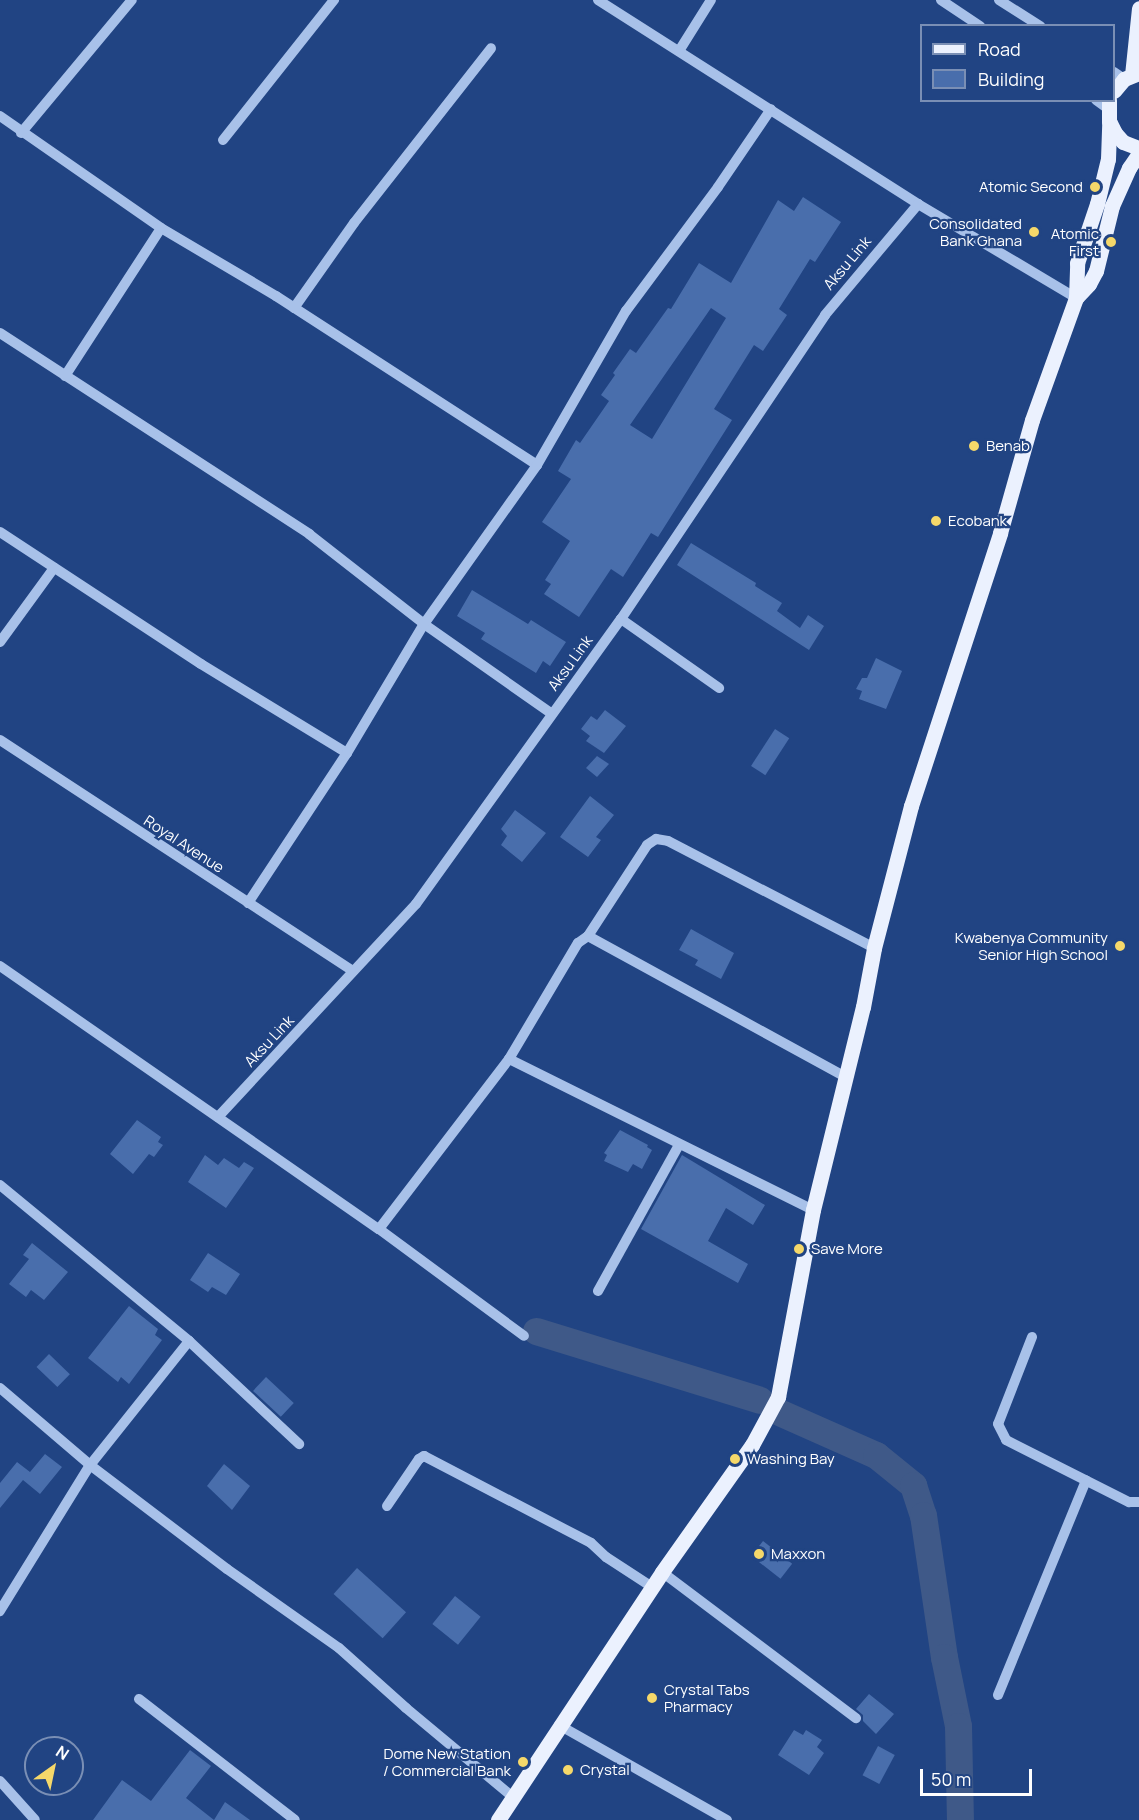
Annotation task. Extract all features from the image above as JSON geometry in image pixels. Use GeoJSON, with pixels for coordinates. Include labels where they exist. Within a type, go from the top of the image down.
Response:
{"type":"FeatureCollection","features":[{"type":"Feature","properties":{"kind":"main road"},"geometry":{"type":"LineString","coordinates":[[1115,89],[1127,75],[1139,8]]}},
{"type":"Feature","properties":{"kind":"main road"},"geometry":{"type":"LineString","coordinates":[[1105,107],[1123,142],[1139,148]]}},
{"type":"Feature","properties":{"kind":"main road"},"geometry":{"type":"LineString","coordinates":[[498,1820],[662,1572],[752,1445],[778,1397],[813,1210],[847,1078],[874,948],[928,753],[1000,533],[1032,420],[1076,298],[1077,263],[1097,204],[1108,159],[1105,107]]}},
{"type":"Feature","properties":{"kind":"main road"},"geometry":{"type":"LineString","coordinates":[[1076,298],[1089,284],[1096,271],[1112,206],[1129,168],[1139,153]]}},
{"type":"Feature","properties":{"kind":"street"},"geometry":{"type":"LineString","coordinates":[[21,133],[132,0]]}},
{"type":"Feature","properties":{"kind":"street"},"geometry":{"type":"LineString","coordinates":[[223,140],[334,0]]}},
{"type":"Feature","properties":{"kind":"street"},"geometry":{"type":"LineString","coordinates":[[598,0],[918,204],[1076,298]]}},
{"type":"Feature","properties":{"kind":"street"},"geometry":{"type":"LineString","coordinates":[[679,51],[711,0]]}},
{"type":"Feature","properties":{"kind":"street"},"geometry":{"type":"LineString","coordinates":[[942,0],[977,24]]}},
{"type":"Feature","properties":{"kind":"street"},"geometry":{"type":"LineString","coordinates":[[999,0],[1037,24]]}},
{"type":"Feature","properties":{"kind":"street"},"geometry":{"type":"LineString","coordinates":[[294,308],[354,223],[491,48]]}},
{"type":"Feature","properties":{"kind":"street"},"geometry":{"type":"LineString","coordinates":[[248,903],[347,753],[424,624],[537,465],[626,310],[718,187],[771,109]]}},
{"type":"Feature","properties":{"kind":"street"},"geometry":{"type":"LineString","coordinates":[[0,116],[21,133],[161,228],[294,308],[537,465]]}},
{"type":"Feature","properties":{"kind":"street","name":"Aksu Link"},"geometry":{"type":"LineString","coordinates":[[218,1117],[353,971],[388,938],[416,904],[621,619],[825,315],[851,280],[918,204]]}},
{"type":"Feature","properties":{"kind":"street"},"geometry":{"type":"LineString","coordinates":[[65,376],[161,228]]}},
{"type":"Feature","properties":{"kind":"street"},"geometry":{"type":"LineString","coordinates":[[0,333],[309,534],[424,624],[552,714]]}},
{"type":"Feature","properties":{"kind":"street"},"geometry":{"type":"LineString","coordinates":[[0,532],[201,664],[347,753]]}},
{"type":"Feature","properties":{"kind":"street"},"geometry":{"type":"LineString","coordinates":[[0,642],[54,568]]}},
{"type":"Feature","properties":{"kind":"street"},"geometry":{"type":"LineString","coordinates":[[621,619],[719,688]]}},
{"type":"Feature","properties":{"kind":"street","name":"Royal Avenue"},"geometry":{"type":"LineString","coordinates":[[0,740],[353,971]]}},
{"type":"Feature","properties":{"kind":"street"},"geometry":{"type":"LineString","coordinates":[[380,1229],[509,1059],[578,943],[588,936],[647,845],[656,839],[668,841],[874,948]]}},
{"type":"Feature","properties":{"kind":"street"},"geometry":{"type":"LineString","coordinates":[[588,936],[847,1078]]}},
{"type":"Feature","properties":{"kind":"street"},"geometry":{"type":"LineString","coordinates":[[0,966],[380,1229],[524,1336]]}},
{"type":"Feature","properties":{"kind":"street"},"geometry":{"type":"LineString","coordinates":[[509,1059],[813,1210]]}},
{"type":"Feature","properties":{"kind":"street"},"geometry":{"type":"LineString","coordinates":[[598,1291],[679,1145]]}},
{"type":"Feature","properties":{"kind":"street"},"geometry":{"type":"LineString","coordinates":[[0,1185],[189,1341],[299,1444]]}},
{"type":"Feature","properties":{"kind":"street"},"geometry":{"type":"LineString","coordinates":[[1032,1338],[998,1424],[1006,1440],[1130,1502],[1139,1502]]}},
{"type":"Feature","properties":{"kind":"street"},"geometry":{"type":"LineString","coordinates":[[0,1611],[90,1465],[189,1341]]}},
{"type":"Feature","properties":{"kind":"street"},"geometry":{"type":"LineString","coordinates":[[0,1388],[90,1465],[226,1569],[339,1648],[406,1708],[513,1797]]}},
{"type":"Feature","properties":{"kind":"street"},"geometry":{"type":"LineString","coordinates":[[387,1506],[419,1459],[424,1456],[591,1543],[606,1557],[652,1587]]}},
{"type":"Feature","properties":{"kind":"street"},"geometry":{"type":"LineString","coordinates":[[998,1695],[1086,1480]]}},
{"type":"Feature","properties":{"kind":"street"},"geometry":{"type":"LineString","coordinates":[[662,1572],[856,1718]]}},
{"type":"Feature","properties":{"kind":"street"},"geometry":{"type":"LineString","coordinates":[[139,1699],[295,1820]]}},
{"type":"Feature","properties":{"kind":"street"},"geometry":{"type":"LineString","coordinates":[[559,1725],[727,1820]]}},
{"type":"Feature","properties":{"kind":"street"},"geometry":{"type":"LineString","coordinates":[[0,1781],[35,1820]]}},
{"type":"Feature","properties":{"kind":"building"},"geometry":{"type":"Polygon","coordinates":[[[803,197],[841,222],[815,262],[810,259],[779,309],[787,315],[763,351],[754,345],[714,409],[732,420],[658,537],[651,533],[623,577],[611,569],[579,617],[544,594],[551,584],[545,580],[570,541],[542,522],[571,479],[558,471],[576,440],[580,443],[609,401],[601,395],[615,375],[613,373],[630,349],[636,353],[668,308],[671,309],[699,263],[731,283],[778,200],[794,211],[803,197]],[[711,308],[630,425],[652,439],[726,318],[711,308]]]}},
{"type":"Feature","properties":{"kind":"building"},"geometry":{"type":"Polygon","coordinates":[[[691,543],[756,583],[755,586],[782,603],[777,611],[800,628],[808,615],[824,626],[809,650],[677,565],[691,543]]]}},
{"type":"Feature","properties":{"kind":"building"},"geometry":{"type":"Polygon","coordinates":[[[472,590],[528,624],[531,620],[566,642],[550,666],[543,661],[536,673],[481,639],[485,633],[457,616],[472,590]]]}},
{"type":"Feature","properties":{"kind":"building"},"geometry":{"type":"Polygon","coordinates":[[[876,658],[902,671],[886,709],[859,699],[862,691],[856,689],[862,678],[867,678],[876,658]]]}},
{"type":"Feature","properties":{"kind":"building"},"geometry":{"type":"Polygon","coordinates":[[[605,710],[626,726],[604,753],[586,741],[590,736],[581,729],[591,716],[597,720],[605,710]]]}},
{"type":"Feature","properties":{"kind":"building"},"geometry":{"type":"Polygon","coordinates":[[[775,729],[789,738],[765,775],[751,766],[775,729]]]}},
{"type":"Feature","properties":{"kind":"building"},"geometry":{"type":"Polygon","coordinates":[[[597,756],[609,764],[597,777],[586,768],[597,756]]]}},
{"type":"Feature","properties":{"kind":"building"},"geometry":{"type":"Polygon","coordinates":[[[590,796],[614,815],[596,837],[601,840],[588,857],[560,837],[590,796]]]}},
{"type":"Feature","properties":{"kind":"building"},"geometry":{"type":"Polygon","coordinates":[[[515,810],[546,833],[522,862],[501,845],[507,836],[501,829],[515,810]]]}},
{"type":"Feature","properties":{"kind":"building"},"geometry":{"type":"Polygon","coordinates":[[[691,929],[734,953],[721,979],[695,965],[698,960],[679,950],[691,929]]]}},
{"type":"Feature","properties":{"kind":"building"},"geometry":{"type":"Polygon","coordinates":[[[137,1120],[161,1137],[158,1142],[163,1145],[154,1157],[149,1154],[133,1174],[110,1154],[137,1120]]]}},
{"type":"Feature","properties":{"kind":"building"},"geometry":{"type":"Polygon","coordinates":[[[620,1130],[648,1145],[647,1147],[652,1150],[642,1169],[633,1164],[628,1172],[604,1161],[607,1155],[604,1153],[620,1130]]]}},
{"type":"Feature","properties":{"kind":"building"},"geometry":{"type":"Polygon","coordinates":[[[205,1155],[218,1165],[224,1158],[239,1168],[244,1162],[254,1168],[226,1208],[188,1182],[205,1155]]]}},
{"type":"Feature","properties":{"kind":"building"},"geometry":{"type":"Polygon","coordinates":[[[682,1155],[765,1205],[753,1225],[726,1208],[708,1241],[748,1264],[738,1283],[641,1229],[682,1155]]]}},
{"type":"Feature","properties":{"kind":"building"},"geometry":{"type":"Polygon","coordinates":[[[32,1243],[68,1272],[44,1300],[31,1290],[26,1297],[9,1284],[29,1259],[23,1255],[32,1243]]]}},
{"type":"Feature","properties":{"kind":"building"},"geometry":{"type":"Polygon","coordinates":[[[208,1253],[240,1274],[226,1295],[212,1287],[208,1292],[190,1280],[208,1253]]]}},
{"type":"Feature","properties":{"kind":"building"},"geometry":{"type":"Polygon","coordinates":[[[129,1306],[158,1329],[155,1335],[162,1340],[129,1384],[121,1377],[118,1382],[88,1358],[129,1306]]]}},
{"type":"Feature","properties":{"kind":"building"},"geometry":{"type":"Polygon","coordinates":[[[49,1354],[70,1374],[57,1387],[36,1367],[49,1354]]]}},
{"type":"Feature","properties":{"kind":"building"},"geometry":{"type":"Polygon","coordinates":[[[266,1377],[294,1403],[281,1417],[253,1391],[266,1377]]]}},
{"type":"Feature","properties":{"kind":"building"},"geometry":{"type":"Polygon","coordinates":[[[45,1454],[62,1467],[40,1494],[23,1480],[0,1508],[0,1483],[17,1462],[30,1472],[45,1454]]]}},
{"type":"Feature","properties":{"kind":"building"},"geometry":{"type":"Polygon","coordinates":[[[224,1464],[250,1486],[232,1510],[207,1486],[224,1464]]]}},
{"type":"Feature","properties":{"kind":"building"},"geometry":{"type":"Polygon","coordinates":[[[763,1541],[792,1564],[780,1579],[751,1556],[763,1541]]]}},
{"type":"Feature","properties":{"kind":"building"},"geometry":{"type":"Polygon","coordinates":[[[357,1568],[406,1612],[383,1638],[334,1594],[357,1568]]]}},
{"type":"Feature","properties":{"kind":"building"},"geometry":{"type":"Polygon","coordinates":[[[455,1596],[481,1617],[458,1645],[432,1624],[455,1596]]]}},
{"type":"Feature","properties":{"kind":"building"},"geometry":{"type":"Polygon","coordinates":[[[869,1694],[894,1714],[876,1734],[863,1721],[863,1715],[856,1709],[869,1694]]]}},
{"type":"Feature","properties":{"kind":"building"},"geometry":{"type":"Polygon","coordinates":[[[794,1730],[803,1735],[806,1730],[822,1740],[817,1747],[824,1753],[809,1775],[778,1755],[794,1730]]]}},
{"type":"Feature","properties":{"kind":"building"},"geometry":{"type":"Polygon","coordinates":[[[878,1746],[895,1755],[879,1784],[863,1775],[878,1746]]]}},
{"type":"Feature","properties":{"kind":"building"},"geometry":{"type":"Polygon","coordinates":[[[190,1750],[211,1766],[186,1798],[214,1820],[93,1820],[122,1780],[151,1801],[190,1750]]]}},
{"type":"Feature","properties":{"kind":"building"},"geometry":{"type":"Polygon","coordinates":[[[225,1802],[250,1820],[214,1820],[225,1802]]]}},
{"type":"Feature","properties":{"kind":"waterway"},"geometry":{"type":"LineString","coordinates":[[536,1331],[760,1400]]}},
{"type":"Feature","properties":{"kind":"waterway"},"geometry":{"type":"LineString","coordinates":[[781,1413],[876,1455],[913,1485],[923,1515],[944,1657],[958,1726],[960,1820]]}},
{"type":"Feature","properties":{"kind":"place","name":"Atomic Second"},"geometry":{"type":"Point","coordinates":[1095,187]}},
{"type":"Feature","properties":{"kind":"place","name":"Consolidated Bank Ghana"},"geometry":{"type":"Point","coordinates":[1034,232]}},
{"type":"Feature","properties":{"kind":"place","name":"Atomic First"},"geometry":{"type":"Point","coordinates":[1111,242]}},
{"type":"Feature","properties":{"kind":"place","name":"Benab"},"geometry":{"type":"Point","coordinates":[974,446]}},
{"type":"Feature","properties":{"kind":"place","name":"Ecobank"},"geometry":{"type":"Point","coordinates":[936,521]}},
{"type":"Feature","properties":{"kind":"place","name":"Kwabenya Community Senior High School"},"geometry":{"type":"Point","coordinates":[1120,946]}},
{"type":"Feature","properties":{"kind":"place","name":"Save More"},"geometry":{"type":"Point","coordinates":[799,1249]}},
{"type":"Feature","properties":{"kind":"place","name":"Washing Bay"},"geometry":{"type":"Point","coordinates":[735,1459]}},
{"type":"Feature","properties":{"kind":"place","name":"Maxxon"},"geometry":{"type":"Point","coordinates":[759,1554]}},
{"type":"Feature","properties":{"kind":"place","name":"Crystal Tabs Pharmacy"},"geometry":{"type":"Point","coordinates":[652,1698]}},
{"type":"Feature","properties":{"kind":"place","name":"Dome New Station / Commercial Bank"},"geometry":{"type":"Point","coordinates":[523,1762]}},
{"type":"Feature","properties":{"kind":"place","name":"Crystal"},"geometry":{"type":"Point","coordinates":[568,1770]}}]}
